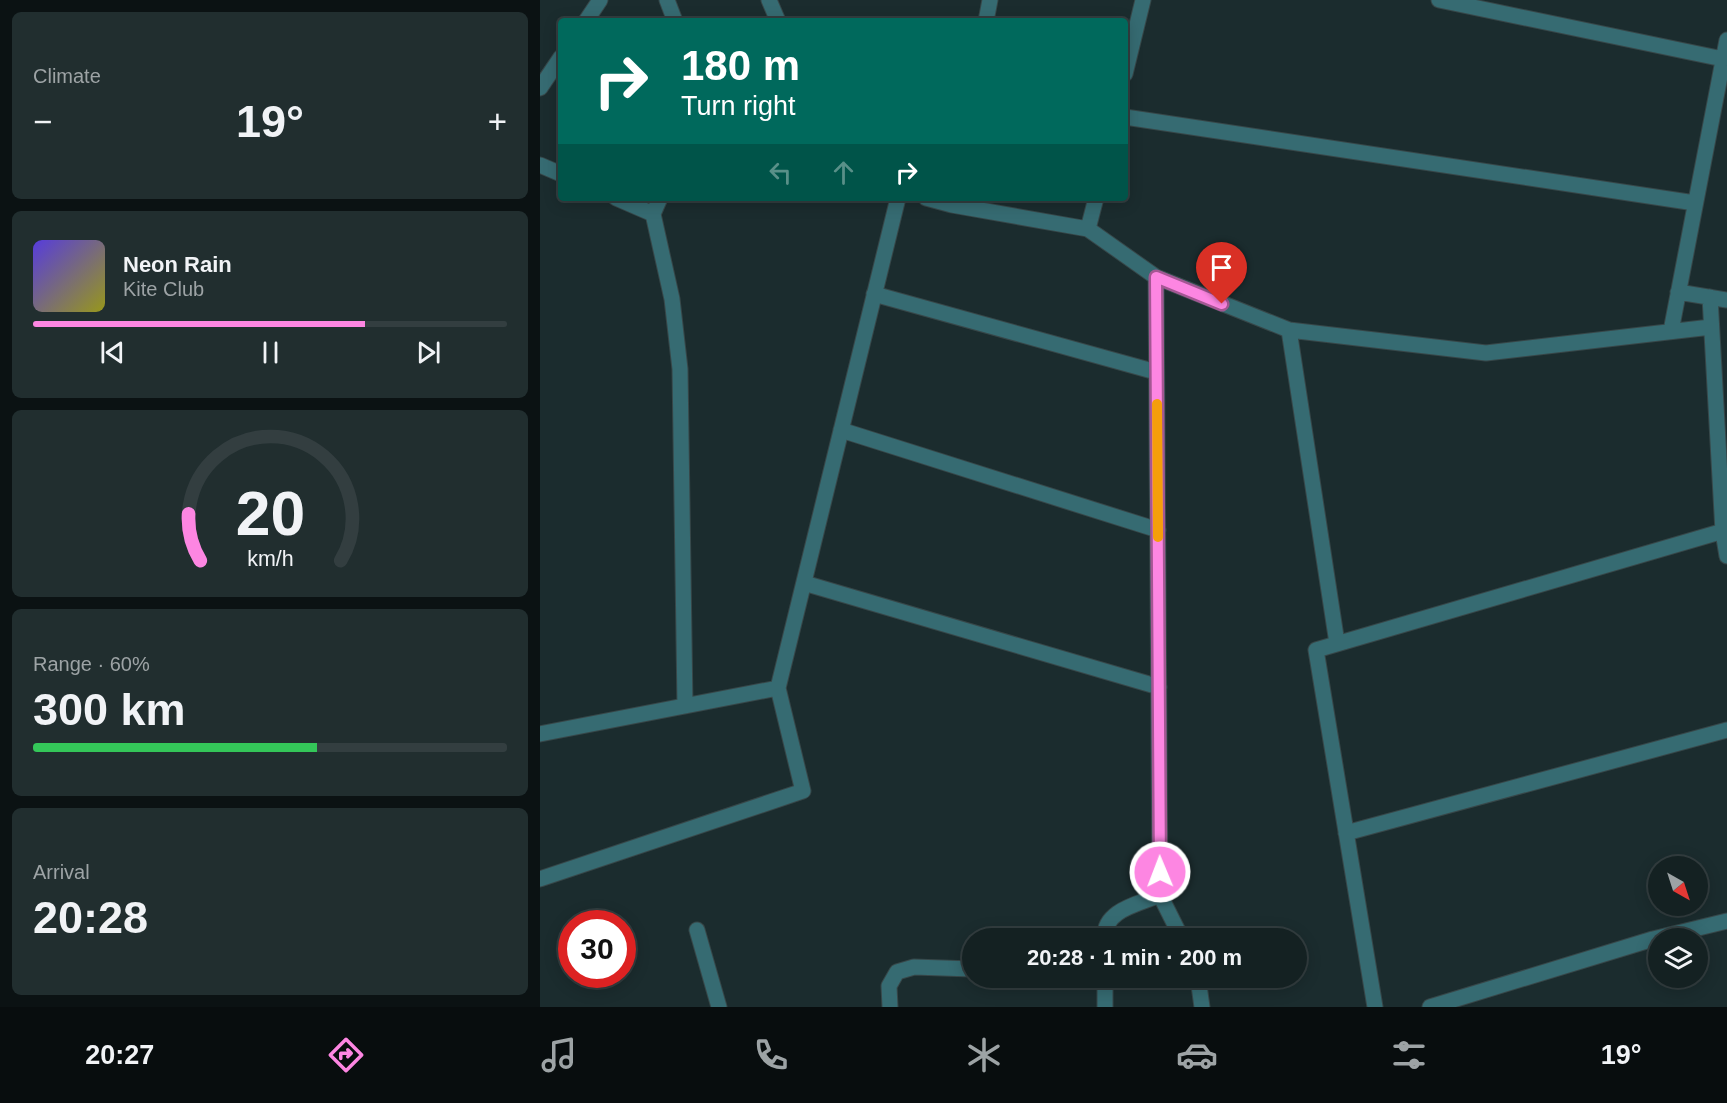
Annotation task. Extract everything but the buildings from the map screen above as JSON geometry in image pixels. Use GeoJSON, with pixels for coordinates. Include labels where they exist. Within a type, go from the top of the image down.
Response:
{"type":"FeatureCollection","features":[{"type":"Feature","properties":{"kind":"street"},"geometry":{"type":"LineString","coordinates":[[588,18],[600,0]]}},
{"type":"Feature","properties":{"kind":"street"},"geometry":{"type":"LineString","coordinates":[[667,0],[674,18]]}},
{"type":"Feature","properties":{"kind":"street"},"geometry":{"type":"LineString","coordinates":[[769,0],[777,18]]}},
{"type":"Feature","properties":{"kind":"street"},"geometry":{"type":"LineString","coordinates":[[987,18],[990,0]]}},
{"type":"Feature","properties":{"kind":"street"},"geometry":{"type":"LineString","coordinates":[[1128,62],[1143,0]]}},
{"type":"Feature","properties":{"kind":"street"},"geometry":{"type":"LineString","coordinates":[[1439,0],[1723,58]]}},
{"type":"Feature","properties":{"kind":"street"},"geometry":{"type":"LineString","coordinates":[[1671,331],[1727,40]]}},
{"type":"Feature","properties":{"kind":"street"},"geometry":{"type":"LineString","coordinates":[[540,88],[558,61]]}},
{"type":"Feature","properties":{"kind":"street"},"geometry":{"type":"LineString","coordinates":[[1128,117],[1695,203]]}},
{"type":"Feature","properties":{"kind":"street"},"geometry":{"type":"LineString","coordinates":[[540,165],[558,173]]}},
{"type":"Feature","properties":{"kind":"street"},"geometry":{"type":"LineString","coordinates":[[623,201],[653,214]]}},
{"type":"Feature","properties":{"kind":"street"},"geometry":{"type":"LineString","coordinates":[[659,201],[653,214],[672,299],[680,369],[685,706]]}},
{"type":"Feature","properties":{"kind":"street"},"geometry":{"type":"LineString","coordinates":[[540,879],[803,791],[778,688],[897,201]]}},
{"type":"Feature","properties":{"kind":"street"},"geometry":{"type":"LineString","coordinates":[[1088,229],[1095,201]]}},
{"type":"Feature","properties":{"kind":"street"},"geometry":{"type":"LineString","coordinates":[[953,202],[1088,229],[1156,277],[1289,330],[1486,352],[1711,327]]}},
{"type":"Feature","properties":{"kind":"street"},"geometry":{"type":"LineString","coordinates":[[1156,277],[1161,895],[1177,928]]}},
{"type":"Feature","properties":{"kind":"street"},"geometry":{"type":"LineString","coordinates":[[1678,292],[1727,300]]}},
{"type":"Feature","properties":{"kind":"street"},"geometry":{"type":"LineString","coordinates":[[874,294],[1156,372]]}},
{"type":"Feature","properties":{"kind":"street"},"geometry":{"type":"LineString","coordinates":[[1710,297],[1727,556]]}},
{"type":"Feature","properties":{"kind":"street"},"geometry":{"type":"LineString","coordinates":[[1289,330],[1337,644]]}},
{"type":"Feature","properties":{"kind":"street"},"geometry":{"type":"LineString","coordinates":[[841,430],[1158,530]]}},
{"type":"Feature","properties":{"kind":"street"},"geometry":{"type":"LineString","coordinates":[[1375,1007],[1316,650],[1725,531]]}},
{"type":"Feature","properties":{"kind":"street"},"geometry":{"type":"LineString","coordinates":[[804,582],[1159,687]]}},
{"type":"Feature","properties":{"kind":"street"},"geometry":{"type":"LineString","coordinates":[[540,735],[778,688]]}},
{"type":"Feature","properties":{"kind":"street"},"geometry":{"type":"LineString","coordinates":[[1346,833],[1727,730]]}},
{"type":"Feature","properties":{"kind":"street"},"geometry":{"type":"LineString","coordinates":[[1105,928],[1107,921],[1119,912],[1161,895]]}},
{"type":"Feature","properties":{"kind":"street"},"geometry":{"type":"LineString","coordinates":[[1430,1007],[1653,939],[1727,921]]}},
{"type":"Feature","properties":{"kind":"street"},"geometry":{"type":"LineString","coordinates":[[697,930],[719,1007]]}},
{"type":"Feature","properties":{"kind":"street"},"geometry":{"type":"LineString","coordinates":[[890,1007],[889,987],[897,972],[914,967],[962,969]]}},
{"type":"Feature","properties":{"kind":"street"},"geometry":{"type":"LineString","coordinates":[[1105,988],[1105,1007]]}},
{"type":"Feature","properties":{"kind":"street"},"geometry":{"type":"LineString","coordinates":[[1199,988],[1202,1007]]}},
{"type":"Feature","properties":{"kind":"slow traffic"},"geometry":{"type":"LineString","coordinates":[[1157,404],[1158,537]]}},
{"type":"Feature","properties":{"kind":"route"},"geometry":{"type":"LineString","coordinates":[[1160,872],[1156,277],[1222,304]]}}]}
